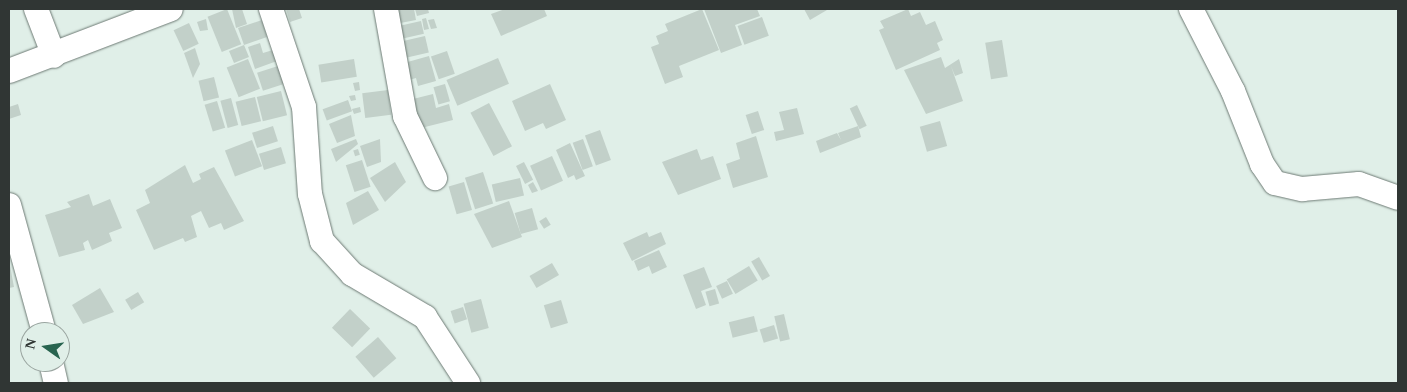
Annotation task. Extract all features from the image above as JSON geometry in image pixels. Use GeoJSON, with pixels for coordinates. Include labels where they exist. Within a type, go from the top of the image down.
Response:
{"type":"FeatureCollection","features":[{"type":"Feature","properties":{"kind":"street"},"geometry":{"type":"LineString","coordinates":[[36,9],[54,56]]}},
{"type":"Feature","properties":{"kind":"street"},"geometry":{"type":"LineString","coordinates":[[9,71],[54,56],[171,9]]}},
{"type":"Feature","properties":{"kind":"street"},"geometry":{"type":"LineString","coordinates":[[271,9],[304,107],[310,194],[322,241],[352,274],[426,316],[468,383]]}},
{"type":"Feature","properties":{"kind":"street"},"geometry":{"type":"LineString","coordinates":[[386,9],[405,116],[435,178]]}},
{"type":"Feature","properties":{"kind":"street"},"geometry":{"type":"LineString","coordinates":[[1191,9],[1233,91],[1262,164],[1275,184],[1302,189],[1359,184],[1398,198]]}},
{"type":"Feature","properties":{"kind":"street"},"geometry":{"type":"LineString","coordinates":[[9,204],[41,322]]}},
{"type":"Feature","properties":{"kind":"building"},"geometry":{"type":"Polygon","coordinates":[[[227,9],[241,44],[222,52],[208,17],[227,9]]]}},
{"type":"Feature","properties":{"kind":"building"},"geometry":{"type":"Polygon","coordinates":[[[232,9],[242,9],[247,24],[236,28],[232,9]]]}},
{"type":"Feature","properties":{"kind":"building"},"geometry":{"type":"Polygon","coordinates":[[[286,9],[299,9],[302,18],[290,22],[286,9]]]}},
{"type":"Feature","properties":{"kind":"building"},"geometry":{"type":"Polygon","coordinates":[[[393,9],[414,9],[416,20],[395,24],[393,9]]]}},
{"type":"Feature","properties":{"kind":"building"},"geometry":{"type":"Polygon","coordinates":[[[415,9],[428,9],[429,13],[417,16],[415,9]]]}},
{"type":"Feature","properties":{"kind":"building"},"geometry":{"type":"Polygon","coordinates":[[[505,9],[544,9],[547,16],[501,36],[491,14],[505,9]]]}},
{"type":"Feature","properties":{"kind":"building"},"geometry":{"type":"Polygon","coordinates":[[[702,9],[719,50],[679,66],[683,77],[665,84],[651,47],[659,44],[656,36],[668,31],[665,24],[702,9]]]}},
{"type":"Feature","properties":{"kind":"building"},"geometry":{"type":"Polygon","coordinates":[[[704,9],[757,9],[760,16],[735,25],[742,45],[721,53],[704,9]]]}},
{"type":"Feature","properties":{"kind":"building"},"geometry":{"type":"Polygon","coordinates":[[[804,9],[826,9],[827,10],[810,20],[804,9]]]}},
{"type":"Feature","properties":{"kind":"building"},"geometry":{"type":"Polygon","coordinates":[[[908,9],[911,16],[920,12],[926,25],[935,21],[943,40],[937,43],[940,50],[896,70],[879,30],[884,28],[880,21],[908,9]]]}},
{"type":"Feature","properties":{"kind":"building"},"geometry":{"type":"Polygon","coordinates":[[[762,17],[769,36],[744,45],[738,26],[762,17]]]}},
{"type":"Feature","properties":{"kind":"building"},"geometry":{"type":"Polygon","coordinates":[[[426,18],[429,29],[424,30],[422,19],[426,18]]]}},
{"type":"Feature","properties":{"kind":"building"},"geometry":{"type":"Polygon","coordinates":[[[206,19],[208,30],[200,31],[197,22],[206,19]]]}},
{"type":"Feature","properties":{"kind":"building"},"geometry":{"type":"Polygon","coordinates":[[[434,19],[437,28],[431,29],[428,20],[434,19]]]}},
{"type":"Feature","properties":{"kind":"building"},"geometry":{"type":"Polygon","coordinates":[[[262,20],[267,37],[244,45],[238,28],[262,20]]]}},
{"type":"Feature","properties":{"kind":"building"},"geometry":{"type":"Polygon","coordinates":[[[421,21],[424,34],[400,39],[397,27],[421,21]]]}},
{"type":"Feature","properties":{"kind":"building"},"geometry":{"type":"Polygon","coordinates":[[[189,23],[199,44],[183,51],[174,30],[189,23]]]}},
{"type":"Feature","properties":{"kind":"building"},"geometry":{"type":"Polygon","coordinates":[[[425,36],[429,53],[401,59],[397,43],[425,36]]]}},
{"type":"Feature","properties":{"kind":"building"},"geometry":{"type":"Polygon","coordinates":[[[1002,40],[1008,77],[991,79],[985,43],[1002,40]]]}},
{"type":"Feature","properties":{"kind":"building"},"geometry":{"type":"Polygon","coordinates":[[[260,43],[263,53],[273,50],[277,61],[255,69],[248,47],[260,43]]]}},
{"type":"Feature","properties":{"kind":"building"},"geometry":{"type":"Polygon","coordinates":[[[244,45],[249,57],[234,63],[229,51],[244,45]]]}},
{"type":"Feature","properties":{"kind":"building"},"geometry":{"type":"Polygon","coordinates":[[[195,48],[200,64],[193,78],[184,53],[195,48]]]}},
{"type":"Feature","properties":{"kind":"building"},"geometry":{"type":"Polygon","coordinates":[[[447,51],[455,74],[439,79],[431,57],[447,51]]]}},
{"type":"Feature","properties":{"kind":"building"},"geometry":{"type":"Polygon","coordinates":[[[429,56],[436,81],[418,86],[416,78],[409,80],[404,63],[429,56]]]}},
{"type":"Feature","properties":{"kind":"building"},"geometry":{"type":"Polygon","coordinates":[[[941,57],[945,68],[959,59],[963,73],[955,76],[951,66],[963,101],[926,114],[904,70],[941,57]]]}},
{"type":"Feature","properties":{"kind":"building"},"geometry":{"type":"Polygon","coordinates":[[[498,58],[509,84],[457,106],[446,80],[498,58]]]}},
{"type":"Feature","properties":{"kind":"building"},"geometry":{"type":"Polygon","coordinates":[[[248,59],[260,89],[239,97],[227,68],[248,59]]]}},
{"type":"Feature","properties":{"kind":"building"},"geometry":{"type":"Polygon","coordinates":[[[354,59],[357,77],[321,82],[318,65],[354,59]]]}},
{"type":"Feature","properties":{"kind":"building"},"geometry":{"type":"Polygon","coordinates":[[[278,66],[284,84],[263,91],[257,73],[278,66]]]}},
{"type":"Feature","properties":{"kind":"building"},"geometry":{"type":"Polygon","coordinates":[[[214,77],[219,97],[204,101],[198,81],[214,77]]]}},
{"type":"Feature","properties":{"kind":"building"},"geometry":{"type":"Polygon","coordinates":[[[359,82],[360,90],[355,91],[353,83],[359,82]]]}},
{"type":"Feature","properties":{"kind":"building"},"geometry":{"type":"Polygon","coordinates":[[[445,84],[450,101],[438,105],[433,87],[445,84]]]}},
{"type":"Feature","properties":{"kind":"building"},"geometry":{"type":"Polygon","coordinates":[[[550,84],[566,120],[546,129],[543,123],[525,131],[512,101],[550,84]]]}},
{"type":"Feature","properties":{"kind":"building"},"geometry":{"type":"Polygon","coordinates":[[[388,90],[391,115],[365,118],[362,93],[388,90]]]}},
{"type":"Feature","properties":{"kind":"building"},"geometry":{"type":"Polygon","coordinates":[[[281,91],[287,115],[263,121],[257,97],[281,91]]]}},
{"type":"Feature","properties":{"kind":"building"},"geometry":{"type":"Polygon","coordinates":[[[433,94],[436,108],[449,104],[453,120],[417,129],[409,100],[433,94]]]}},
{"type":"Feature","properties":{"kind":"building"},"geometry":{"type":"Polygon","coordinates":[[[355,95],[356,100],[351,101],[349,96],[355,95]]]}},
{"type":"Feature","properties":{"kind":"building"},"geometry":{"type":"Polygon","coordinates":[[[255,97],[261,121],[242,126],[236,102],[255,97]]]}},
{"type":"Feature","properties":{"kind":"building"},"geometry":{"type":"Polygon","coordinates":[[[231,98],[238,125],[228,128],[220,101],[231,98]]]}},
{"type":"Feature","properties":{"kind":"building"},"geometry":{"type":"Polygon","coordinates":[[[348,100],[352,111],[327,121],[323,109],[348,100]]]}},
{"type":"Feature","properties":{"kind":"building"},"geometry":{"type":"Polygon","coordinates":[[[217,101],[225,128],[213,132],[205,105],[217,101]]]}},
{"type":"Feature","properties":{"kind":"building"},"geometry":{"type":"Polygon","coordinates":[[[489,103],[512,146],[493,156],[470,113],[489,103]]]}},
{"type":"Feature","properties":{"kind":"building"},"geometry":{"type":"Polygon","coordinates":[[[18,104],[21,115],[9,119],[9,107],[18,104]]]}},
{"type":"Feature","properties":{"kind":"building"},"geometry":{"type":"Polygon","coordinates":[[[857,105],[867,126],[859,129],[850,108],[857,105]]]}},
{"type":"Feature","properties":{"kind":"building"},"geometry":{"type":"Polygon","coordinates":[[[360,107],[361,112],[354,114],[352,109],[360,107]]]}},
{"type":"Feature","properties":{"kind":"building"},"geometry":{"type":"Polygon","coordinates":[[[797,108],[804,134],[776,141],[774,132],[784,130],[779,112],[797,108]]]}},
{"type":"Feature","properties":{"kind":"building"},"geometry":{"type":"Polygon","coordinates":[[[758,111],[764,130],[752,134],[746,115],[758,111]]]}},
{"type":"Feature","properties":{"kind":"building"},"geometry":{"type":"Polygon","coordinates":[[[351,115],[355,136],[337,143],[329,124],[351,115]]]}},
{"type":"Feature","properties":{"kind":"building"},"geometry":{"type":"Polygon","coordinates":[[[940,121],[947,146],[927,152],[920,127],[940,121]]]}},
{"type":"Feature","properties":{"kind":"building"},"geometry":{"type":"Polygon","coordinates":[[[273,126],[278,141],[257,148],[252,133],[273,126]]]}},
{"type":"Feature","properties":{"kind":"building"},"geometry":{"type":"Polygon","coordinates":[[[858,126],[861,137],[820,153],[816,141],[837,133],[841,140],[838,133],[858,126]]]}},
{"type":"Feature","properties":{"kind":"building"},"geometry":{"type":"Polygon","coordinates":[[[600,130],[611,160],[596,166],[585,135],[600,130]]]}},
{"type":"Feature","properties":{"kind":"building"},"geometry":{"type":"Polygon","coordinates":[[[756,136],[768,177],[733,188],[726,164],[740,159],[736,143],[756,136]]]}},
{"type":"Feature","properties":{"kind":"building"},"geometry":{"type":"Polygon","coordinates":[[[356,139],[358,144],[336,162],[331,149],[356,139]]]}},
{"type":"Feature","properties":{"kind":"building"},"geometry":{"type":"Polygon","coordinates":[[[380,139],[381,162],[367,167],[360,146],[380,139]]]}},
{"type":"Feature","properties":{"kind":"building"},"geometry":{"type":"Polygon","coordinates":[[[583,139],[593,166],[583,170],[573,143],[583,139]]]}},
{"type":"Feature","properties":{"kind":"building"},"geometry":{"type":"Polygon","coordinates":[[[252,140],[262,166],[235,177],[225,150],[252,140]]]}},
{"type":"Feature","properties":{"kind":"building"},"geometry":{"type":"Polygon","coordinates":[[[570,143],[585,176],[576,180],[574,175],[568,178],[556,150],[570,143]]]}},
{"type":"Feature","properties":{"kind":"building"},"geometry":{"type":"Polygon","coordinates":[[[281,147],[286,163],[264,170],[259,154],[281,147]]]}},
{"type":"Feature","properties":{"kind":"building"},"geometry":{"type":"Polygon","coordinates":[[[358,149],[360,155],[355,156],[353,151],[358,149]]]}},
{"type":"Feature","properties":{"kind":"building"},"geometry":{"type":"Polygon","coordinates":[[[697,149],[701,160],[713,156],[721,179],[678,195],[662,162],[697,149]]]}},
{"type":"Feature","properties":{"kind":"building"},"geometry":{"type":"Polygon","coordinates":[[[552,156],[563,181],[541,190],[530,166],[552,156]]]}},
{"type":"Feature","properties":{"kind":"building"},"geometry":{"type":"Polygon","coordinates":[[[362,160],[371,187],[354,192],[346,165],[362,160]]]}},
{"type":"Feature","properties":{"kind":"building"},"geometry":{"type":"Polygon","coordinates":[[[395,162],[406,182],[385,202],[370,178],[395,162]]]}},
{"type":"Feature","properties":{"kind":"building"},"geometry":{"type":"Polygon","coordinates":[[[524,162],[533,180],[525,184],[516,166],[524,162]]]}},
{"type":"Feature","properties":{"kind":"building"},"geometry":{"type":"Polygon","coordinates":[[[185,165],[193,183],[201,179],[199,174],[214,167],[244,221],[224,230],[221,223],[209,228],[201,211],[191,216],[197,237],[185,242],[183,238],[154,250],[136,210],[150,203],[145,190],[185,165]]]}},
{"type":"Feature","properties":{"kind":"building"},"geometry":{"type":"Polygon","coordinates":[[[483,172],[493,203],[475,209],[465,178],[483,172]]]}},
{"type":"Feature","properties":{"kind":"building"},"geometry":{"type":"Polygon","coordinates":[[[520,178],[524,196],[496,202],[492,185],[520,178]]]}},
{"type":"Feature","properties":{"kind":"building"},"geometry":{"type":"Polygon","coordinates":[[[464,182],[472,210],[457,214],[449,186],[464,182]]]}},
{"type":"Feature","properties":{"kind":"building"},"geometry":{"type":"Polygon","coordinates":[[[533,182],[538,191],[532,193],[528,185],[533,182]]]}},
{"type":"Feature","properties":{"kind":"building"},"geometry":{"type":"Polygon","coordinates":[[[368,191],[379,210],[353,225],[346,203],[368,191]]]}},
{"type":"Feature","properties":{"kind":"building"},"geometry":{"type":"Polygon","coordinates":[[[89,194],[93,206],[110,199],[122,228],[109,233],[112,241],[92,250],[88,240],[83,243],[85,250],[59,257],[45,215],[71,207],[67,202],[89,194]]]}},
{"type":"Feature","properties":{"kind":"building"},"geometry":{"type":"Polygon","coordinates":[[[509,201],[522,237],[492,248],[474,214],[509,201]]]}},
{"type":"Feature","properties":{"kind":"building"},"geometry":{"type":"Polygon","coordinates":[[[532,208],[538,229],[521,234],[515,213],[532,208]]]}},
{"type":"Feature","properties":{"kind":"building"},"geometry":{"type":"Polygon","coordinates":[[[546,217],[551,225],[544,229],[539,221],[546,217]]]}},
{"type":"Feature","properties":{"kind":"building"},"geometry":{"type":"Polygon","coordinates":[[[647,232],[649,237],[661,232],[666,244],[632,261],[623,243],[647,232]]]}},
{"type":"Feature","properties":{"kind":"building"},"geometry":{"type":"Polygon","coordinates":[[[659,250],[667,267],[652,274],[649,266],[638,271],[634,261],[659,250]]]}},
{"type":"Feature","properties":{"kind":"building"},"geometry":{"type":"Polygon","coordinates":[[[759,257],[770,276],[762,281],[751,262],[759,257]]]}},
{"type":"Feature","properties":{"kind":"building"},"geometry":{"type":"Polygon","coordinates":[[[9,260],[14,287],[9,288],[9,260]]]}},
{"type":"Feature","properties":{"kind":"building"},"geometry":{"type":"Polygon","coordinates":[[[552,263],[559,275],[536,288],[529,276],[552,263]]]}},
{"type":"Feature","properties":{"kind":"building"},"geometry":{"type":"Polygon","coordinates":[[[749,266],[758,281],[735,294],[727,279],[749,266]]]}},
{"type":"Feature","properties":{"kind":"building"},"geometry":{"type":"Polygon","coordinates":[[[704,267],[712,287],[701,291],[706,305],[696,309],[683,275],[704,267]]]}},
{"type":"Feature","properties":{"kind":"building"},"geometry":{"type":"Polygon","coordinates":[[[727,281],[733,294],[722,299],[716,286],[727,281]]]}},
{"type":"Feature","properties":{"kind":"building"},"geometry":{"type":"Polygon","coordinates":[[[100,288],[114,312],[83,324],[72,305],[100,288]]]}},
{"type":"Feature","properties":{"kind":"building"},"geometry":{"type":"Polygon","coordinates":[[[715,289],[719,303],[710,306],[705,292],[715,289]]]}},
{"type":"Feature","properties":{"kind":"building"},"geometry":{"type":"Polygon","coordinates":[[[138,292],[144,302],[131,310],[125,300],[138,292]]]}},
{"type":"Feature","properties":{"kind":"building"},"geometry":{"type":"Polygon","coordinates":[[[481,299],[489,328],[471,333],[464,304],[481,299]]]}},
{"type":"Feature","properties":{"kind":"building"},"geometry":{"type":"Polygon","coordinates":[[[561,300],[568,323],[551,328],[544,305],[561,300]]]}},
{"type":"Feature","properties":{"kind":"building"},"geometry":{"type":"Polygon","coordinates":[[[463,307],[467,319],[455,323],[451,311],[463,307]]]}},
{"type":"Feature","properties":{"kind":"building"},"geometry":{"type":"Polygon","coordinates":[[[350,309],[370,328],[352,347],[332,328],[350,309]]]}},
{"type":"Feature","properties":{"kind":"building"},"geometry":{"type":"Polygon","coordinates":[[[784,314],[790,339],[780,342],[774,316],[784,314]]]}},
{"type":"Feature","properties":{"kind":"building"},"geometry":{"type":"Polygon","coordinates":[[[754,316],[758,332],[733,338],[729,322],[754,316]]]}},
{"type":"Feature","properties":{"kind":"building"},"geometry":{"type":"Polygon","coordinates":[[[774,325],[778,338],[764,343],[760,329],[774,325]]]}},
{"type":"Feature","properties":{"kind":"building"},"geometry":{"type":"Polygon","coordinates":[[[378,337],[396,358],[374,378],[355,357],[378,337]]]}}]}
